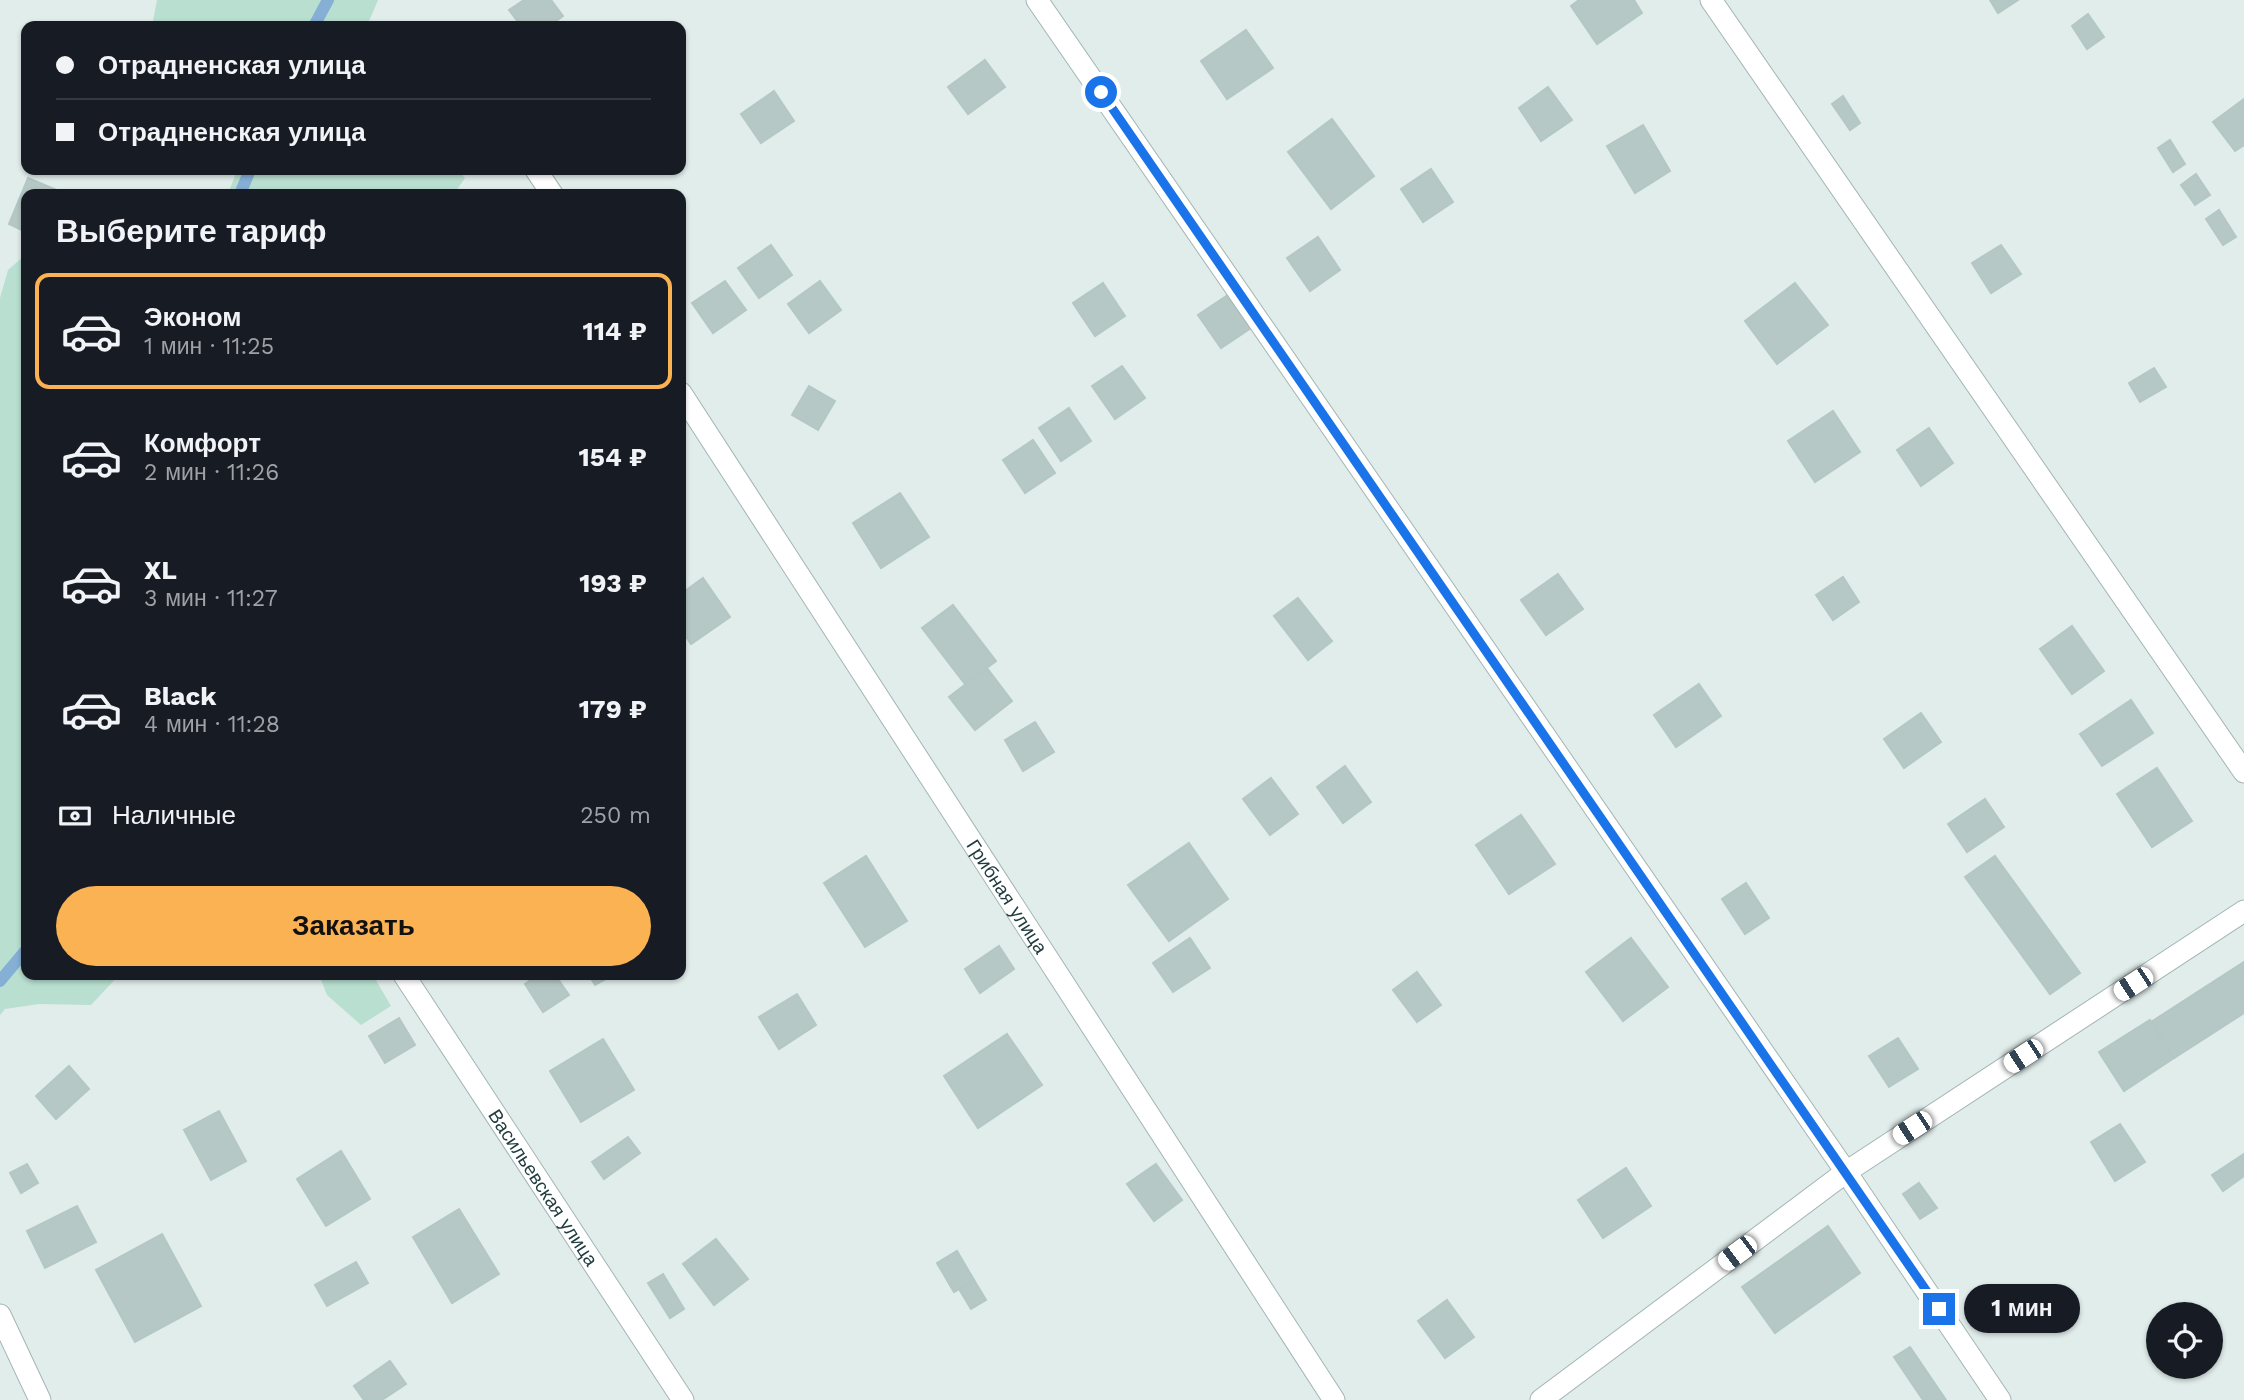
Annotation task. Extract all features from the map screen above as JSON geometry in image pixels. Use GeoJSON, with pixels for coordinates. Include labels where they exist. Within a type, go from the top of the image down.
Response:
{"type":"FeatureCollection","features":[{"type":"Feature","properties":{"kind":"street"},"geometry":{"type":"LineString","coordinates":[[1037,0],[1846,1172],[2000,1400]]}},
{"type":"Feature","properties":{"kind":"street"},"geometry":{"type":"LineString","coordinates":[[1711,0],[2244,772]]}},
{"type":"Feature","properties":{"kind":"street","name":"Грибная улица"},"geometry":{"type":"LineString","coordinates":[[686,401],[1334,1400]]}},
{"type":"Feature","properties":{"kind":"street"},"geometry":{"type":"LineString","coordinates":[[1541,1400],[1846,1172],[2244,911]]}},
{"type":"Feature","properties":{"kind":"street","name":"Васильевская улица"},"geometry":{"type":"LineString","coordinates":[[407,980],[683,1400]]}},
{"type":"Feature","properties":{"kind":"street"},"geometry":{"type":"LineString","coordinates":[[0,1315],[40,1400]]}},
{"type":"Feature","properties":{"kind":"green space"},"geometry":{"type":"Polygon","coordinates":[[[157,0],[378,0],[369,21],[153,21],[157,0]]]}},
{"type":"Feature","properties":{"kind":"green space"},"geometry":{"type":"Polygon","coordinates":[[[235,175],[462,175],[465,178],[457,189],[230,189],[235,175]]]}},
{"type":"Feature","properties":{"kind":"green space"},"geometry":{"type":"Polygon","coordinates":[[[21,259],[21,980],[114,980],[91,1005],[39,1004],[5,1009],[0,1015],[0,298],[8,270],[21,259]]]}},
{"type":"Feature","properties":{"kind":"green space"},"geometry":{"type":"Polygon","coordinates":[[[321,980],[376,980],[391,1006],[361,1025],[327,995],[321,980]]]}},
{"type":"Feature","properties":{"kind":"building"},"geometry":{"type":"Polygon","coordinates":[[[524,0],[551,0],[563,16],[556,21],[517,21],[509,10],[524,0]]]}},
{"type":"Feature","properties":{"kind":"building"},"geometry":{"type":"Polygon","coordinates":[[[1579,0],[1634,0],[1642,13],[1597,44],[1571,6],[1579,0]]]}},
{"type":"Feature","properties":{"kind":"building"},"geometry":{"type":"Polygon","coordinates":[[[1990,0],[2018,0],[1998,13],[1990,0]]]}},
{"type":"Feature","properties":{"kind":"building"},"geometry":{"type":"Polygon","coordinates":[[[2088,14],[2104,37],[2087,49],[2072,26],[2088,14]]]}},
{"type":"Feature","properties":{"kind":"building"},"geometry":{"type":"Polygon","coordinates":[[[1246,30],[1273,68],[1227,99],[1201,61],[1246,30]]]}},
{"type":"Feature","properties":{"kind":"building"},"geometry":{"type":"Polygon","coordinates":[[[985,60],[1005,87],[968,114],[948,87],[985,60]]]}},
{"type":"Feature","properties":{"kind":"building"},"geometry":{"type":"Polygon","coordinates":[[[1548,87],[1572,120],[1541,141],[1519,108],[1548,87]]]}},
{"type":"Feature","properties":{"kind":"building"},"geometry":{"type":"Polygon","coordinates":[[[774,91],[794,121],[761,143],[741,114],[774,91]]]}},
{"type":"Feature","properties":{"kind":"building"},"geometry":{"type":"Polygon","coordinates":[[[1843,96],[1860,123],[1850,130],[1832,104],[1843,96]]]}},
{"type":"Feature","properties":{"kind":"building"},"geometry":{"type":"Polygon","coordinates":[[[2244,99],[2244,145],[2235,151],[2213,122],[2244,99]]]}},
{"type":"Feature","properties":{"kind":"building"},"geometry":{"type":"Polygon","coordinates":[[[1332,119],[1374,176],[1331,209],[1288,152],[1332,119]]]}},
{"type":"Feature","properties":{"kind":"building"},"geometry":{"type":"Polygon","coordinates":[[[1643,125],[1670,171],[1635,193],[1607,146],[1643,125]]]}},
{"type":"Feature","properties":{"kind":"building"},"geometry":{"type":"Polygon","coordinates":[[[2170,140],[2185,164],[2173,172],[2158,148],[2170,140]]]}},
{"type":"Feature","properties":{"kind":"building"},"geometry":{"type":"Polygon","coordinates":[[[1431,169],[1453,202],[1423,222],[1401,189],[1431,169]]]}},
{"type":"Feature","properties":{"kind":"building"},"geometry":{"type":"Polygon","coordinates":[[[2196,174],[2210,195],[2195,205],[2181,185],[2196,174]]]}},
{"type":"Feature","properties":{"kind":"building"},"geometry":{"type":"Polygon","coordinates":[[[28,178],[54,189],[23,189],[28,178]]]}},
{"type":"Feature","properties":{"kind":"building"},"geometry":{"type":"Polygon","coordinates":[[[21,195],[21,230],[9,224],[21,195]]]}},
{"type":"Feature","properties":{"kind":"building"},"geometry":{"type":"Polygon","coordinates":[[[2219,210],[2236,237],[2223,245],[2206,219],[2219,210]]]}},
{"type":"Feature","properties":{"kind":"building"},"geometry":{"type":"Polygon","coordinates":[[[1318,237],[1340,270],[1310,291],[1287,258],[1318,237]]]}},
{"type":"Feature","properties":{"kind":"building"},"geometry":{"type":"Polygon","coordinates":[[[771,245],[792,275],[759,298],[738,268],[771,245]]]}},
{"type":"Feature","properties":{"kind":"building"},"geometry":{"type":"Polygon","coordinates":[[[2001,245],[2021,274],[1991,293],[1972,263],[2001,245]]]}},
{"type":"Feature","properties":{"kind":"building"},"geometry":{"type":"Polygon","coordinates":[[[725,281],[746,310],[713,333],[692,303],[725,281]]]}},
{"type":"Feature","properties":{"kind":"building"},"geometry":{"type":"Polygon","coordinates":[[[820,281],[841,310],[809,333],[788,304],[820,281]]]}},
{"type":"Feature","properties":{"kind":"building"},"geometry":{"type":"Polygon","coordinates":[[[1103,283],[1125,316],[1095,336],[1073,303],[1103,283]]]}},
{"type":"Feature","properties":{"kind":"building"},"geometry":{"type":"Polygon","coordinates":[[[1795,283],[1828,325],[1777,364],[1745,321],[1795,283]]]}},
{"type":"Feature","properties":{"kind":"building"},"geometry":{"type":"Polygon","coordinates":[[[1228,295],[1251,328],[1221,348],[1198,315],[1228,295]]]}},
{"type":"Feature","properties":{"kind":"building"},"geometry":{"type":"Polygon","coordinates":[[[1122,366],[1145,398],[1115,419],[1092,386],[1122,366]]]}},
{"type":"Feature","properties":{"kind":"building"},"geometry":{"type":"Polygon","coordinates":[[[2154,368],[2166,387],[2140,402],[2129,383],[2154,368]]]}},
{"type":"Feature","properties":{"kind":"building"},"geometry":{"type":"Polygon","coordinates":[[[809,386],[835,401],[818,430],[792,415],[809,386]]]}},
{"type":"Feature","properties":{"kind":"building"},"geometry":{"type":"Polygon","coordinates":[[[1069,408],[1091,441],[1061,461],[1039,428],[1069,408]]]}},
{"type":"Feature","properties":{"kind":"building"},"geometry":{"type":"Polygon","coordinates":[[[1833,411],[1860,452],[1815,482],[1788,441],[1833,411]]]}},
{"type":"Feature","properties":{"kind":"building"},"geometry":{"type":"Polygon","coordinates":[[[1929,428],[1953,463],[1921,486],[1897,450],[1929,428]]]}},
{"type":"Feature","properties":{"kind":"building"},"geometry":{"type":"Polygon","coordinates":[[[1033,440],[1055,473],[1025,493],[1003,460],[1033,440]]]}},
{"type":"Feature","properties":{"kind":"building"},"geometry":{"type":"Polygon","coordinates":[[[900,493],[929,537],[881,568],[853,523],[900,493]]]}},
{"type":"Feature","properties":{"kind":"building"},"geometry":{"type":"Polygon","coordinates":[[[1558,574],[1583,609],[1546,635],[1521,600],[1558,574]]]}},
{"type":"Feature","properties":{"kind":"building"},"geometry":{"type":"Polygon","coordinates":[[[1843,577],[1859,602],[1833,620],[1816,595],[1843,577]]]}},
{"type":"Feature","properties":{"kind":"building"},"geometry":{"type":"Polygon","coordinates":[[[703,578],[730,617],[691,644],[686,636],[686,590],[703,578]]]}},
{"type":"Feature","properties":{"kind":"building"},"geometry":{"type":"Polygon","coordinates":[[[1298,598],[1332,641],[1308,660],[1274,616],[1298,598]]]}},
{"type":"Feature","properties":{"kind":"building"},"geometry":{"type":"Polygon","coordinates":[[[953,605],[996,661],[965,684],[922,628],[953,605]]]}},
{"type":"Feature","properties":{"kind":"building"},"geometry":{"type":"Polygon","coordinates":[[[2072,626],[2104,671],[2072,694],[2040,649],[2072,626]]]}},
{"type":"Feature","properties":{"kind":"building"},"geometry":{"type":"Polygon","coordinates":[[[987,668],[1012,701],[975,730],[949,697],[987,668]]]}},
{"type":"Feature","properties":{"kind":"building"},"geometry":{"type":"Polygon","coordinates":[[[1699,684],[1721,716],[1676,747],[1654,715],[1699,684]]]}},
{"type":"Feature","properties":{"kind":"building"},"geometry":{"type":"Polygon","coordinates":[[[2131,700],[2153,733],[2102,766],[2080,734],[2131,700]]]}},
{"type":"Feature","properties":{"kind":"building"},"geometry":{"type":"Polygon","coordinates":[[[1921,713],[1941,742],[1904,768],[1884,739],[1921,713]]]}},
{"type":"Feature","properties":{"kind":"building"},"geometry":{"type":"Polygon","coordinates":[[[1035,722],[1054,752],[1023,771],[1005,740],[1035,722]]]}},
{"type":"Feature","properties":{"kind":"building"},"geometry":{"type":"Polygon","coordinates":[[[1345,766],[1371,802],[1343,823],[1317,787],[1345,766]]]}},
{"type":"Feature","properties":{"kind":"building"},"geometry":{"type":"Polygon","coordinates":[[[2157,768],[2192,821],[2152,847],[2117,794],[2157,768]]]}},
{"type":"Feature","properties":{"kind":"building"},"geometry":{"type":"Polygon","coordinates":[[[1271,778],[1298,814],[1270,835],[1243,799],[1271,778]]]}},
{"type":"Feature","properties":{"kind":"building"},"geometry":{"type":"Polygon","coordinates":[[[1985,799],[2004,827],[1967,852],[1948,824],[1985,799]]]}},
{"type":"Feature","properties":{"kind":"building"},"geometry":{"type":"Polygon","coordinates":[[[1521,815],[1555,864],[1509,894],[1476,845],[1521,815]]]}},
{"type":"Feature","properties":{"kind":"building"},"geometry":{"type":"Polygon","coordinates":[[[1189,843],[1228,899],[1169,941],[1128,885],[1189,843]]]}},
{"type":"Feature","properties":{"kind":"building"},"geometry":{"type":"Polygon","coordinates":[[[866,856],[907,921],[865,947],[824,883],[866,856]]]}},
{"type":"Feature","properties":{"kind":"building"},"geometry":{"type":"Polygon","coordinates":[[[1995,856],[2080,973],[2050,994],[1965,877],[1995,856]]]}},
{"type":"Feature","properties":{"kind":"building"},"geometry":{"type":"Polygon","coordinates":[[[1746,883],[1769,918],[1745,934],[1722,899],[1746,883]]]}},
{"type":"Feature","properties":{"kind":"building"},"geometry":{"type":"Polygon","coordinates":[[[1190,938],[1210,968],[1173,992],[1153,963],[1190,938]]]}},
{"type":"Feature","properties":{"kind":"building"},"geometry":{"type":"Polygon","coordinates":[[[1631,938],[1668,987],[1623,1021],[1586,972],[1631,938]]]}},
{"type":"Feature","properties":{"kind":"building"},"geometry":{"type":"Polygon","coordinates":[[[999,946],[1014,969],[980,993],[965,969],[999,946]]]}},
{"type":"Feature","properties":{"kind":"building"},"geometry":{"type":"Polygon","coordinates":[[[2244,962],[2244,1013],[2174,1058],[2151,1022],[2244,962]]]}},
{"type":"Feature","properties":{"kind":"building"},"geometry":{"type":"Polygon","coordinates":[[[1417,972],[1441,1005],[1417,1022],[1393,990],[1417,972]]]}},
{"type":"Feature","properties":{"kind":"building"},"geometry":{"type":"Polygon","coordinates":[[[531,980],[558,980],[569,995],[543,1012],[525,984],[531,980]]]}},
{"type":"Feature","properties":{"kind":"building"},"geometry":{"type":"Polygon","coordinates":[[[797,994],[816,1025],[779,1049],[759,1017],[797,994]]]}},
{"type":"Feature","properties":{"kind":"building"},"geometry":{"type":"Polygon","coordinates":[[[399,1018],[415,1045],[385,1063],[369,1036],[399,1018]]]}},
{"type":"Feature","properties":{"kind":"building"},"geometry":{"type":"Polygon","coordinates":[[[2150,1020],[2174,1058],[2124,1091],[2099,1052],[2150,1020]]]}},
{"type":"Feature","properties":{"kind":"building"},"geometry":{"type":"Polygon","coordinates":[[[1007,1034],[1042,1085],[978,1128],[944,1076],[1007,1034]]]}},
{"type":"Feature","properties":{"kind":"building"},"geometry":{"type":"Polygon","coordinates":[[[1898,1038],[1918,1069],[1889,1087],[1869,1056],[1898,1038]]]}},
{"type":"Feature","properties":{"kind":"building"},"geometry":{"type":"Polygon","coordinates":[[[603,1039],[634,1090],[581,1122],[550,1071],[603,1039]]]}},
{"type":"Feature","properties":{"kind":"building"},"geometry":{"type":"Polygon","coordinates":[[[69,1066],[89,1089],[56,1119],[36,1096],[69,1066]]]}},
{"type":"Feature","properties":{"kind":"building"},"geometry":{"type":"Polygon","coordinates":[[[219,1111],[246,1161],[211,1180],[184,1130],[219,1111]]]}},
{"type":"Feature","properties":{"kind":"building"},"geometry":{"type":"Polygon","coordinates":[[[2120,1124],[2145,1162],[2115,1181],[2091,1142],[2120,1124]]]}},
{"type":"Feature","properties":{"kind":"building"},"geometry":{"type":"Polygon","coordinates":[[[628,1137],[640,1153],[604,1179],[592,1162],[628,1137]]]}},
{"type":"Feature","properties":{"kind":"building"},"geometry":{"type":"Polygon","coordinates":[[[341,1151],[370,1199],[326,1226],[297,1179],[341,1151]]]}},
{"type":"Feature","properties":{"kind":"building"},"geometry":{"type":"Polygon","coordinates":[[[2244,1154],[2244,1176],[2223,1191],[2212,1175],[2244,1154]]]}},
{"type":"Feature","properties":{"kind":"building"},"geometry":{"type":"Polygon","coordinates":[[[27,1164],[38,1183],[21,1193],[10,1173],[27,1164]]]}},
{"type":"Feature","properties":{"kind":"building"},"geometry":{"type":"Polygon","coordinates":[[[1156,1164],[1182,1200],[1154,1221],[1127,1184],[1156,1164]]]}},
{"type":"Feature","properties":{"kind":"building"},"geometry":{"type":"Polygon","coordinates":[[[1626,1168],[1651,1206],[1603,1238],[1578,1200],[1626,1168]]]}},
{"type":"Feature","properties":{"kind":"building"},"geometry":{"type":"Polygon","coordinates":[[[1919,1183],[1937,1208],[1920,1219],[1903,1194],[1919,1183]]]}},
{"type":"Feature","properties":{"kind":"building"},"geometry":{"type":"Polygon","coordinates":[[[77,1206],[96,1242],[45,1268],[27,1231],[77,1206]]]}},
{"type":"Feature","properties":{"kind":"building"},"geometry":{"type":"Polygon","coordinates":[[[459,1209],[499,1274],[452,1303],[413,1237],[459,1209]]]}},
{"type":"Feature","properties":{"kind":"building"},"geometry":{"type":"Polygon","coordinates":[[[1828,1226],[1860,1273],[1775,1333],[1742,1287],[1828,1226]]]}},
{"type":"Feature","properties":{"kind":"building"},"geometry":{"type":"Polygon","coordinates":[[[162,1234],[201,1306],[135,1342],[96,1270],[162,1234]]]}},
{"type":"Feature","properties":{"kind":"building"},"geometry":{"type":"Polygon","coordinates":[[[716,1239],[748,1279],[714,1305],[683,1264],[716,1239]]]}},
{"type":"Feature","properties":{"kind":"building"},"geometry":{"type":"Polygon","coordinates":[[[957,1251],[974,1280],[954,1292],[937,1263],[957,1251]]]}},
{"type":"Feature","properties":{"kind":"building"},"geometry":{"type":"Polygon","coordinates":[[[356,1262],[368,1283],[327,1306],[315,1285],[356,1262]]]}},
{"type":"Feature","properties":{"kind":"building"},"geometry":{"type":"Polygon","coordinates":[[[663,1274],[684,1309],[670,1318],[648,1283],[663,1274]]]}},
{"type":"Feature","properties":{"kind":"building"},"geometry":{"type":"Polygon","coordinates":[[[974,1280],[986,1300],[971,1309],[959,1289],[974,1280]]]}},
{"type":"Feature","properties":{"kind":"building"},"geometry":{"type":"Polygon","coordinates":[[[1447,1300],[1474,1337],[1445,1358],[1418,1321],[1447,1300]]]}},
{"type":"Feature","properties":{"kind":"building"},"geometry":{"type":"Polygon","coordinates":[[[1910,1347],[1946,1400],[1923,1400],[1894,1357],[1910,1347]]]}},
{"type":"Feature","properties":{"kind":"building"},"geometry":{"type":"Polygon","coordinates":[[[390,1361],[406,1384],[382,1400],[364,1400],[354,1386],[390,1361]]]}},
{"type":"Feature","properties":{"kind":"waterway"},"geometry":{"type":"LineString","coordinates":[[317,21],[328,0]]}},
{"type":"Feature","properties":{"kind":"waterway"},"geometry":{"type":"LineString","coordinates":[[242,189],[248,175]]}},
{"type":"Feature","properties":{"kind":"waterway"},"geometry":{"type":"LineString","coordinates":[[0,981],[21,956]]}},
{"type":"Feature","properties":{"kind":"route"},"geometry":{"type":"LineString","coordinates":[[1101,92],[1939,1309]]}}]}
